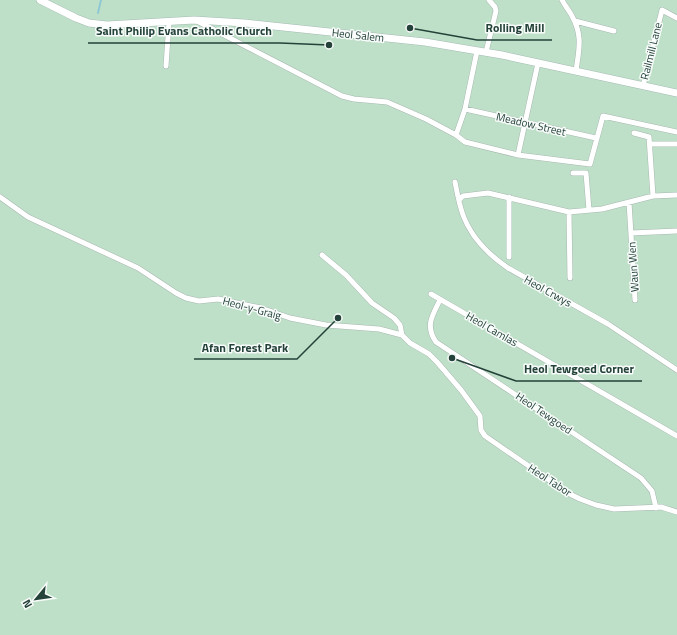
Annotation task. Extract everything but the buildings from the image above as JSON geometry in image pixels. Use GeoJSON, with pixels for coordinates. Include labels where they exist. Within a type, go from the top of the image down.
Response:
{"type":"FeatureCollection","features":[{"type":"Feature","properties":{"kind":"main road","name":"Heol Salem"},"geometry":{"type":"LineString","coordinates":[[40,0],[89,23],[107,25],[194,20],[245,23],[425,42],[486,52],[677,93]]}},
{"type":"Feature","properties":{"kind":"street"},"geometry":{"type":"LineString","coordinates":[[486,52],[496,11],[495,7],[489,0]]}},
{"type":"Feature","properties":{"kind":"street"},"geometry":{"type":"LineString","coordinates":[[562,0],[575,21],[580,39],[576,71]]}},
{"type":"Feature","properties":{"kind":"street","name":"Railmill Lane"},"geometry":{"type":"LineString","coordinates":[[643,86],[662,10],[677,18]]}},
{"type":"Feature","properties":{"kind":"street"},"geometry":{"type":"LineString","coordinates":[[194,20],[308,77],[342,96],[354,99],[387,102],[426,119],[456,135],[465,142],[518,155],[590,164],[603,116],[677,132]]}},
{"type":"Feature","properties":{"kind":"street"},"geometry":{"type":"LineString","coordinates":[[575,21],[614,31]]}},
{"type":"Feature","properties":{"kind":"street"},"geometry":{"type":"LineString","coordinates":[[166,66],[169,22]]}},
{"type":"Feature","properties":{"kind":"street"},"geometry":{"type":"LineString","coordinates":[[456,135],[465,109],[477,51]]}},
{"type":"Feature","properties":{"kind":"street"},"geometry":{"type":"LineString","coordinates":[[518,155],[538,63]]}},
{"type":"Feature","properties":{"kind":"street","name":"Meadow Street"},"geometry":{"type":"LineString","coordinates":[[465,109],[596,138]]}},
{"type":"Feature","properties":{"kind":"street"},"geometry":{"type":"LineString","coordinates":[[634,133],[649,137],[653,196]]}},
{"type":"Feature","properties":{"kind":"street"},"geometry":{"type":"LineString","coordinates":[[650,144],[677,144]]}},
{"type":"Feature","properties":{"kind":"street"},"geometry":{"type":"LineString","coordinates":[[573,173],[586,172],[589,210]]}},
{"type":"Feature","properties":{"kind":"street","name":"Heol Crwys"},"geometry":{"type":"LineString","coordinates":[[455,182],[463,216],[480,243],[496,260],[608,324],[677,370]]}},
{"type":"Feature","properties":{"kind":"street"},"geometry":{"type":"LineString","coordinates":[[459,200],[463,196],[488,193],[569,212],[602,209],[653,196],[677,195]]}},
{"type":"Feature","properties":{"kind":"street","name":"Heol-y-Graig"},"geometry":{"type":"LineString","coordinates":[[0,197],[28,217],[138,268],[186,298],[199,301],[218,299],[261,308],[290,318],[326,325],[379,329],[402,335],[410,343],[429,354],[461,390],[480,416],[481,430]]}},
{"type":"Feature","properties":{"kind":"street"},"geometry":{"type":"LineString","coordinates":[[508,197],[510,257]]}},
{"type":"Feature","properties":{"kind":"street","name":"Waun Wen"},"geometry":{"type":"LineString","coordinates":[[629,202],[636,300]]}},
{"type":"Feature","properties":{"kind":"street"},"geometry":{"type":"LineString","coordinates":[[569,212],[570,278]]}},
{"type":"Feature","properties":{"kind":"street","name":"Waun Wen"},"geometry":{"type":"LineString","coordinates":[[631,233],[677,231]]}},
{"type":"Feature","properties":{"kind":"street"},"geometry":{"type":"LineString","coordinates":[[322,255],[346,275],[372,303],[394,318],[400,325],[402,335]]}},
{"type":"Feature","properties":{"kind":"street","name":"Heol Camlas"},"geometry":{"type":"LineString","coordinates":[[431,294],[677,436]]}},
{"type":"Feature","properties":{"kind":"street","name":"Heol Tewgoed"},"geometry":{"type":"LineString","coordinates":[[440,300],[430,322],[430,330],[436,342],[641,478],[652,491],[656,508]]}},
{"type":"Feature","properties":{"kind":"street","name":"Heol Tabor"},"geometry":{"type":"LineString","coordinates":[[481,430],[485,436],[568,493],[580,499],[596,505],[614,509],[661,508],[677,512]]}},
{"type":"Feature","properties":{"kind":"green space"},"geometry":{"type":"Polygon","coordinates":[[[0,0],[677,0],[677,635],[0,635],[0,0]]]}},
{"type":"Feature","properties":{"kind":"waterway"},"geometry":{"type":"LineString","coordinates":[[98,13],[101,0]]}},
{"type":"Feature","properties":{"kind":"place","name":"Rolling Mill"},"geometry":{"type":"Point","coordinates":[410,28]}},
{"type":"Feature","properties":{"kind":"place","name":"Saint Philip Evans Catholic Church"},"geometry":{"type":"Point","coordinates":[329,45]}},
{"type":"Feature","properties":{"kind":"place","name":"Afan Forest Park"},"geometry":{"type":"Point","coordinates":[338,318]}},
{"type":"Feature","properties":{"kind":"place","name":"Heol Tewgoed Corner"},"geometry":{"type":"Point","coordinates":[452,358]}}]}
